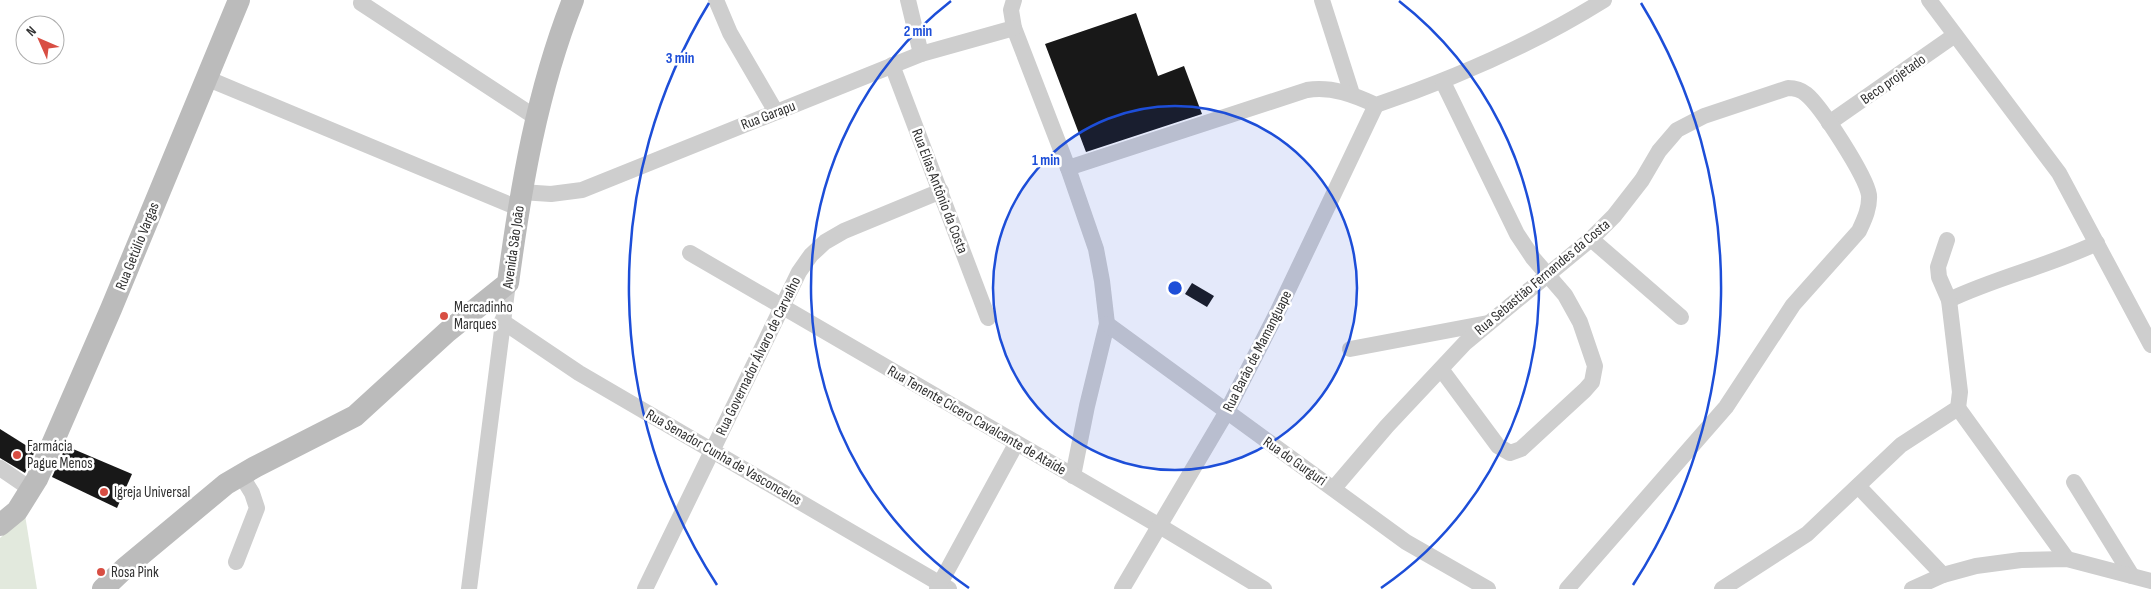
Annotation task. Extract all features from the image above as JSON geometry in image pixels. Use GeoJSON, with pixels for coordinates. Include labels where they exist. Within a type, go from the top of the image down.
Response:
{"type":"FeatureCollection","features":[{"type":"Feature","properties":{"kind":"main road","name":"Rua Getúlio Vargas"},"geometry":{"type":"LineString","coordinates":[[0,525],[17,512],[32,490],[115,300],[239,0]]}},
{"type":"Feature","properties":{"kind":"main road","name":"Avenida São João"},"geometry":{"type":"LineString","coordinates":[[508,283],[535,117],[573,0]]}},
{"type":"Feature","properties":{"kind":"main road"},"geometry":{"type":"LineString","coordinates":[[103,589],[125,568],[212,495],[241,475],[356,416],[447,332],[508,283]]}},
{"type":"Feature","properties":{"kind":"street"},"geometry":{"type":"LineString","coordinates":[[716,0],[730,32],[776,112]]}},
{"type":"Feature","properties":{"kind":"street"},"geometry":{"type":"LineString","coordinates":[[908,0],[921,54]]}},
{"type":"Feature","properties":{"kind":"street"},"geometry":{"type":"LineString","coordinates":[[1014,0],[1011,10],[1014,28],[1068,168],[1096,249],[1107,324],[1087,406],[1073,476]]}},
{"type":"Feature","properties":{"kind":"street"},"geometry":{"type":"LineString","coordinates":[[1322,0],[1352,94]]}},
{"type":"Feature","properties":{"kind":"street"},"geometry":{"type":"LineString","coordinates":[[1068,168],[1292,94],[1321,88],[1352,94],[1376,105],[1443,82],[1536,40],[1604,0]]}},
{"type":"Feature","properties":{"kind":"street"},"geometry":{"type":"LineString","coordinates":[[1929,0],[2059,173],[2151,345]]}},
{"type":"Feature","properties":{"kind":"street"},"geometry":{"type":"LineString","coordinates":[[361,3],[535,117]]}},
{"type":"Feature","properties":{"kind":"street","name":"Rua Garapu"},"geometry":{"type":"LineString","coordinates":[[206,78],[520,200],[582,190],[921,54],[1014,28]]}},
{"type":"Feature","properties":{"kind":"street","name":"Beco projetado"},"geometry":{"type":"LineString","coordinates":[[1829,123],[1956,35]]}},
{"type":"Feature","properties":{"kind":"street","name":"Rua Elias Antônio da Costa"},"geometry":{"type":"LineString","coordinates":[[892,65],[988,318]]}},
{"type":"Feature","properties":{"kind":"street"},"geometry":{"type":"LineString","coordinates":[[1441,369],[1498,446],[1510,453],[1521,449],[1585,390],[1594,374],[1595,366],[1580,322],[1565,295],[1517,234],[1443,82]]}},
{"type":"Feature","properties":{"kind":"street","name":"Rua Sebastião Fernandes da Costa"},"geometry":{"type":"LineString","coordinates":[[1334,488],[1387,426],[1488,323],[1591,239],[1629,199],[1659,151],[1677,130],[1704,116],[1795,88],[1807,95],[1829,123]]}},
{"type":"Feature","properties":{"kind":"street","name":"Rua Barão de Mamanguape"},"geometry":{"type":"LineString","coordinates":[[1122,589],[1158,525],[1226,413],[1277,314],[1376,105]]}},
{"type":"Feature","properties":{"kind":"street"},"geometry":{"type":"LineString","coordinates":[[1567,589],[1726,407],[1793,305],[1859,231],[1868,206],[1865,182],[1829,123]]}},
{"type":"Feature","properties":{"kind":"street","name":"Rua Governador Álvaro de Carvalho"},"geometry":{"type":"LineString","coordinates":[[645,589],[799,272],[811,255],[825,242],[844,231],[940,192]]}},
{"type":"Feature","properties":{"kind":"street"},"geometry":{"type":"LineString","coordinates":[[1591,239],[1681,317]]}},
{"type":"Feature","properties":{"kind":"street"},"geometry":{"type":"LineString","coordinates":[[1947,240],[1938,267],[1939,277],[1949,300],[1960,392],[1958,408],[2067,559]]}},
{"type":"Feature","properties":{"kind":"street"},"geometry":{"type":"LineString","coordinates":[[1949,300],[2004,276],[2051,263],[2097,243]]}},
{"type":"Feature","properties":{"kind":"street","name":"Rua Tenente Cícero Cavalcante de Ataíde"},"geometry":{"type":"LineString","coordinates":[[690,253],[1158,525],[1264,589]]}},
{"type":"Feature","properties":{"kind":"street","name":"Avenida São João"},"geometry":{"type":"LineString","coordinates":[[469,589],[508,283]]}},
{"type":"Feature","properties":{"kind":"street","name":"Rua Senador Cunha de Vasconcelos"},"geometry":{"type":"LineString","coordinates":[[502,321],[579,373],[942,587]]}},
{"type":"Feature","properties":{"kind":"street"},"geometry":{"type":"LineString","coordinates":[[1350,349],[1488,323]]}},
{"type":"Feature","properties":{"kind":"street","name":"Rua do Gurguri"},"geometry":{"type":"LineString","coordinates":[[1107,324],[1226,413],[1334,488],[1406,542],[1488,589]]}},
{"type":"Feature","properties":{"kind":"street"},"geometry":{"type":"LineString","coordinates":[[1722,589],[1801,539],[1901,445],[1958,408]]}},
{"type":"Feature","properties":{"kind":"street"},"geometry":{"type":"LineString","coordinates":[[942,587],[1016,444]]}},
{"type":"Feature","properties":{"kind":"street"},"geometry":{"type":"LineString","coordinates":[[0,468],[32,490]]}},
{"type":"Feature","properties":{"kind":"street"},"geometry":{"type":"LineString","coordinates":[[236,562],[257,508],[252,493],[241,475]]}},
{"type":"Feature","properties":{"kind":"street"},"geometry":{"type":"LineString","coordinates":[[2074,482],[2132,576]]}},
{"type":"Feature","properties":{"kind":"street"},"geometry":{"type":"LineString","coordinates":[[1858,486],[1943,575]]}},
{"type":"Feature","properties":{"kind":"street"},"geometry":{"type":"LineString","coordinates":[[1912,589],[1943,575],[1976,566],[2021,560],[2067,559],[2151,581]]}},
{"type":"Feature","properties":{"kind":"shaded area"},"geometry":{"type":"Polygon","coordinates":[[[25,515],[37,589],[0,589],[0,538],[25,515]]]}},
{"type":"Feature","properties":{"kind":"building"},"geometry":{"type":"Polygon","coordinates":[[[1136,13],[1158,76],[1184,66],[1202,114],[1086,152],[1045,44],[1136,13]]]}},
{"type":"Feature","properties":{"kind":"building"},"geometry":{"type":"Polygon","coordinates":[[[1192,283],[1214,296],[1207,307],[1185,294],[1192,283]]]}},
{"type":"Feature","properties":{"kind":"building","name":"Farmácia Pague Menos"},"geometry":{"type":"Polygon","coordinates":[[[0,429],[35,451],[25,473],[0,458],[0,429]]]}},
{"type":"Feature","properties":{"kind":"building","name":"Igreja Universal"},"geometry":{"type":"Polygon","coordinates":[[[66,446],[132,474],[117,508],[52,477],[66,446]]]}},
{"type":"Feature","properties":{"kind":"place","name":"Mercadinho Marques"},"geometry":{"type":"Point","coordinates":[444,316]}},
{"type":"Feature","properties":{"kind":"place","name":"Farmácia Pague Menos"},"geometry":{"type":"Point","coordinates":[17,455]}},
{"type":"Feature","properties":{"kind":"place","name":"Igreja Universal"},"geometry":{"type":"Point","coordinates":[104,492]}},
{"type":"Feature","properties":{"kind":"place","name":"Rosa Pink"},"geometry":{"type":"Point","coordinates":[101,572]}}]}
